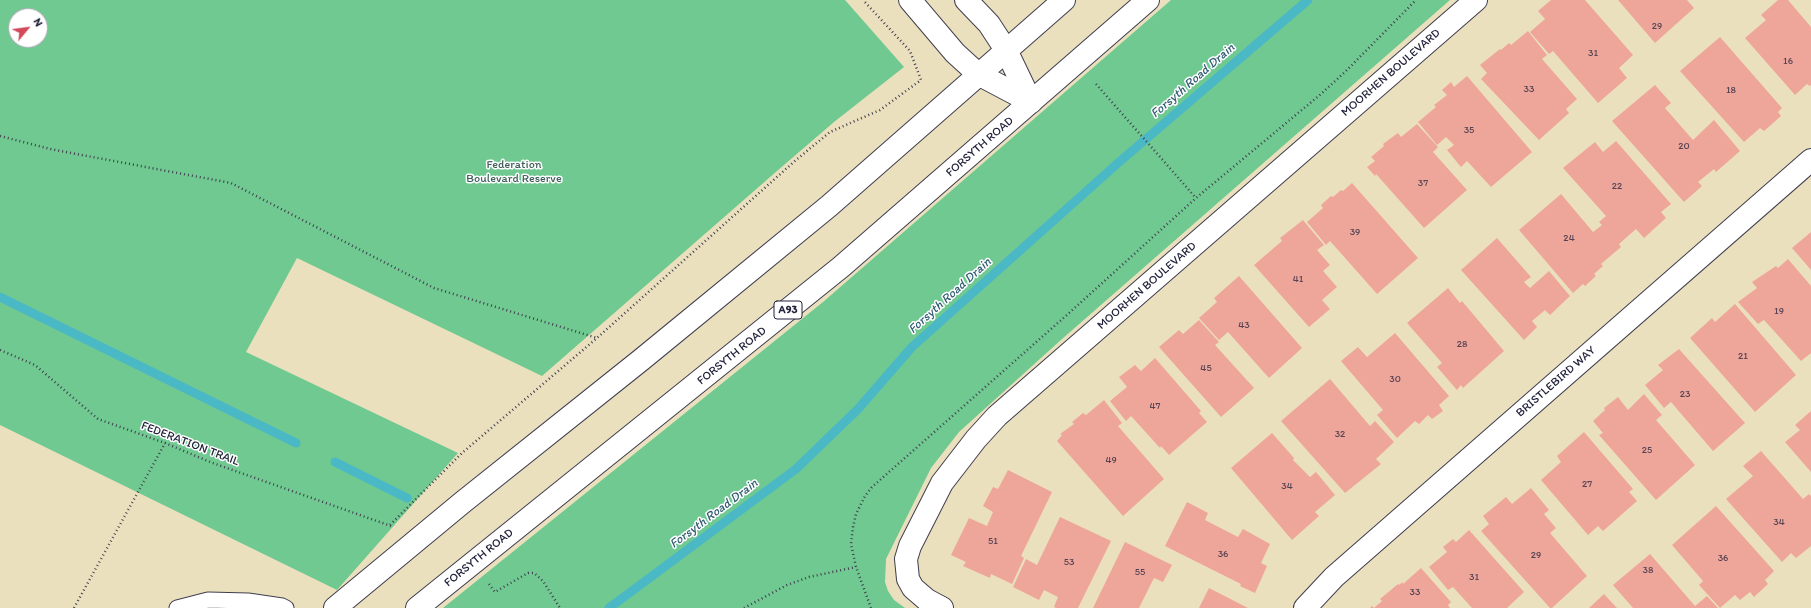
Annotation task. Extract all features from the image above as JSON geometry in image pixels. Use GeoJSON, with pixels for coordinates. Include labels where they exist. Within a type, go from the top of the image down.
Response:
{"type":"FeatureCollection","features":[{"type":"Feature","properties":{"kind":"main road"},"geometry":{"type":"LineString","coordinates":[[910,0],[955,53],[978,74],[1031,102]]}},
{"type":"Feature","properties":{"kind":"main road"},"geometry":{"type":"LineString","coordinates":[[966,0],[989,24],[1006,50],[1031,102]]}},
{"type":"Feature","properties":{"kind":"main road"},"geometry":{"type":"LineString","coordinates":[[335,608],[463,502],[666,340],[829,206],[1064,0]]}},
{"type":"Feature","properties":{"kind":"main road","name":"FORSYTH ROAD"},"geometry":{"type":"LineString","coordinates":[[417,608],[842,267],[1148,0]]}},
{"type":"Feature","properties":{"kind":"main road","name":"MOORHEN BOULEVARD"},"geometry":{"type":"LineString","coordinates":[[942,608],[926,600],[913,588],[908,579],[906,559],[910,546],[942,483],[976,439],[998,416],[1476,0]]}},
{"type":"Feature","properties":{"kind":"main road","name":"BRISTLEBIRD WAY"},"geometry":{"type":"LineString","coordinates":[[1305,608],[1334,577],[1811,160]]}},
{"type":"Feature","properties":{"kind":"lane"},"geometry":{"type":"LineString","coordinates":[[177,608],[208,600],[248,601],[282,606],[286,608]]}},
{"type":"Feature","properties":{"kind":"path"},"geometry":{"type":"LineString","coordinates":[[0,136],[50,149],[231,183],[434,288],[597,338],[830,132],[880,110],[921,80],[910,51],[863,0]]}},
{"type":"Feature","properties":{"kind":"path"},"geometry":{"type":"LineString","coordinates":[[1096,84],[1196,198]]}},
{"type":"Feature","properties":{"kind":"path","name":"FEDERATION TRAIL"},"geometry":{"type":"LineString","coordinates":[[0,350],[35,365],[98,419],[165,443],[210,462],[390,525],[462,454],[597,338]]}},
{"type":"Feature","properties":{"kind":"path"},"geometry":{"type":"LineString","coordinates":[[74,608],[165,443]]}},
{"type":"Feature","properties":{"kind":"path"},"geometry":{"type":"LineString","coordinates":[[744,608],[787,585],[809,577],[856,567]]}},
{"type":"Feature","properties":{"kind":"path"},"geometry":{"type":"LineString","coordinates":[[496,592],[528,573],[534,573],[543,581],[560,608]]}},
{"type":"Feature","properties":{"kind":"green space","name":"Federation Boulevard Reserve"},"geometry":{"type":"Polygon","coordinates":[[[0,0],[845,0],[904,67],[834,122],[542,376],[297,258],[246,352],[458,453],[337,590],[0,425],[0,0]]]}},
{"type":"Feature","properties":{"kind":"green space"},"geometry":{"type":"Polygon","coordinates":[[[1171,0],[1450,0],[1062,339],[959,432],[931,468],[886,559],[885,582],[888,591],[894,600],[905,608],[443,608],[823,302],[1171,0]]]}},
{"type":"Feature","properties":{"kind":"building"},"geometry":{"type":"Polygon","coordinates":[[[1551,0],[1585,0],[1633,55],[1619,68],[1627,78],[1598,103],[1553,51],[1549,54],[1530,32],[1545,19],[1538,11],[1551,0]]]}},
{"type":"Feature","properties":{"kind":"building"},"geometry":{"type":"Polygon","coordinates":[[[1618,0],[1687,0],[1694,8],[1655,43],[1618,0]]]}},
{"type":"Feature","properties":{"kind":"building"},"geometry":{"type":"Polygon","coordinates":[[[1778,0],[1788,0],[1811,27],[1811,85],[1810,86],[1807,84],[1795,95],[1745,38],[1766,20],[1761,15],[1778,0]]]}},
{"type":"Feature","properties":{"kind":"building"},"geometry":{"type":"Polygon","coordinates":[[[1528,31],[1547,55],[1542,59],[1577,99],[1566,109],[1569,113],[1539,140],[1481,79],[1487,73],[1480,65],[1509,43],[1511,45],[1528,31]]]}},
{"type":"Feature","properties":{"kind":"building"},"geometry":{"type":"Polygon","coordinates":[[[1720,37],[1782,108],[1778,112],[1781,116],[1764,131],[1760,128],[1744,142],[1680,71],[1720,37]]]}},
{"type":"Feature","properties":{"kind":"building"},"geometry":{"type":"Polygon","coordinates":[[[1467,76],[1532,152],[1491,187],[1467,161],[1461,167],[1447,150],[1454,145],[1446,137],[1437,145],[1418,122],[1436,107],[1434,105],[1447,95],[1442,90],[1451,82],[1454,87],[1467,76]]]}},
{"type":"Feature","properties":{"kind":"building"},"geometry":{"type":"Polygon","coordinates":[[[1655,85],[1671,103],[1665,108],[1693,140],[1714,120],[1740,151],[1716,172],[1714,169],[1698,182],[1702,186],[1684,202],[1612,121],[1655,85]]]}},
{"type":"Feature","properties":{"kind":"building"},"geometry":{"type":"Polygon","coordinates":[[[1417,124],[1438,147],[1433,152],[1467,190],[1424,228],[1376,174],[1375,176],[1367,167],[1375,161],[1371,157],[1384,146],[1383,144],[1398,133],[1401,137],[1417,124]]]}},
{"type":"Feature","properties":{"kind":"building"},"geometry":{"type":"Polygon","coordinates":[[[1616,141],[1671,204],[1661,212],[1666,218],[1644,238],[1636,229],[1619,244],[1621,247],[1601,264],[1603,266],[1594,274],[1596,276],[1585,286],[1583,284],[1573,293],[1519,230],[1561,194],[1593,232],[1602,225],[1599,222],[1606,216],[1563,168],[1595,142],[1603,152],[1616,141]]]}},
{"type":"Feature","properties":{"kind":"building"},"geometry":{"type":"Polygon","coordinates":[[[1352,183],[1418,258],[1377,294],[1330,241],[1326,245],[1307,222],[1323,208],[1321,205],[1331,196],[1333,197],[1341,190],[1343,191],[1352,183]]]}},
{"type":"Feature","properties":{"kind":"building"},"geometry":{"type":"Polygon","coordinates":[[[1303,220],[1324,245],[1317,250],[1330,265],[1323,271],[1337,287],[1322,300],[1330,309],[1309,327],[1254,265],[1282,241],[1280,238],[1303,220]]]}},
{"type":"Feature","properties":{"kind":"building"},"geometry":{"type":"Polygon","coordinates":[[[1811,232],[1811,270],[1792,248],[1811,232]]]}},
{"type":"Feature","properties":{"kind":"building"},"geometry":{"type":"Polygon","coordinates":[[[1497,238],[1531,277],[1524,282],[1530,288],[1549,271],[1570,296],[1550,315],[1545,310],[1532,321],[1537,327],[1524,340],[1461,270],[1497,238]]]}},
{"type":"Feature","properties":{"kind":"building"},"geometry":{"type":"Polygon","coordinates":[[[1788,259],[1811,286],[1811,353],[1801,361],[1764,320],[1758,324],[1738,302],[1757,288],[1752,282],[1776,266],[1778,268],[1788,259]]]}},
{"type":"Feature","properties":{"kind":"building"},"geometry":{"type":"Polygon","coordinates":[[[1239,276],[1302,348],[1269,378],[1228,332],[1219,340],[1199,318],[1217,302],[1214,298],[1239,276]]]}},
{"type":"Feature","properties":{"kind":"building"},"geometry":{"type":"Polygon","coordinates":[[[1448,288],[1460,303],[1462,301],[1504,351],[1463,388],[1461,385],[1457,390],[1437,367],[1442,363],[1407,323],[1448,288]]]}},
{"type":"Feature","properties":{"kind":"building"},"geometry":{"type":"Polygon","coordinates":[[[1735,304],[1796,375],[1755,412],[1690,338],[1712,318],[1715,322],[1735,304]]]}},
{"type":"Feature","properties":{"kind":"building"},"geometry":{"type":"Polygon","coordinates":[[[1199,320],[1219,342],[1215,345],[1254,388],[1221,417],[1159,347],[1179,330],[1183,334],[1199,320]]]}},
{"type":"Feature","properties":{"kind":"building"},"geometry":{"type":"Polygon","coordinates":[[[1395,333],[1449,396],[1439,405],[1443,411],[1432,419],[1428,415],[1419,424],[1415,421],[1397,438],[1377,415],[1383,410],[1341,361],[1358,347],[1367,357],[1395,333]]]}},
{"type":"Feature","properties":{"kind":"building"},"geometry":{"type":"Polygon","coordinates":[[[1679,349],[1745,423],[1713,451],[1671,402],[1664,408],[1645,385],[1663,370],[1658,365],[1679,349]]]}},
{"type":"Feature","properties":{"kind":"building"},"geometry":{"type":"Polygon","coordinates":[[[1155,358],[1201,411],[1199,413],[1207,422],[1169,455],[1161,446],[1160,448],[1131,416],[1126,421],[1110,401],[1127,387],[1119,377],[1135,365],[1141,371],[1155,358]]]}},
{"type":"Feature","properties":{"kind":"building"},"geometry":{"type":"Polygon","coordinates":[[[1330,379],[1370,426],[1375,421],[1394,442],[1376,459],[1381,464],[1345,493],[1281,421],[1330,379]]]}},
{"type":"Feature","properties":{"kind":"building"},"geometry":{"type":"Polygon","coordinates":[[[1644,394],[1662,415],[1656,420],[1695,465],[1656,500],[1599,435],[1603,433],[1593,421],[1605,410],[1604,408],[1618,397],[1628,410],[1644,394]]]}},
{"type":"Feature","properties":{"kind":"building"},"geometry":{"type":"Polygon","coordinates":[[[1104,400],[1122,423],[1118,426],[1164,479],[1123,516],[1057,441],[1062,435],[1060,434],[1074,424],[1072,422],[1083,413],[1086,415],[1104,400]]]}},
{"type":"Feature","properties":{"kind":"building"},"geometry":{"type":"Polygon","coordinates":[[[1811,411],[1811,472],[1785,442],[1800,430],[1795,425],[1811,411]]]}},
{"type":"Feature","properties":{"kind":"building"},"geometry":{"type":"Polygon","coordinates":[[[1584,432],[1633,489],[1629,492],[1637,501],[1603,531],[1598,526],[1588,535],[1541,480],[1561,462],[1557,456],[1584,432]]]}},
{"type":"Feature","properties":{"kind":"building"},"geometry":{"type":"Polygon","coordinates":[[[1272,433],[1294,458],[1293,460],[1310,477],[1316,472],[1335,495],[1315,512],[1319,516],[1292,540],[1231,468],[1272,433]]]}},
{"type":"Feature","properties":{"kind":"building"},"geometry":{"type":"Polygon","coordinates":[[[1761,451],[1803,499],[1809,494],[1811,496],[1811,546],[1796,558],[1791,553],[1782,562],[1726,499],[1753,476],[1743,466],[1761,451]]]}},
{"type":"Feature","properties":{"kind":"building"},"geometry":{"type":"Polygon","coordinates":[[[1008,470],[1052,492],[1021,556],[1024,558],[1012,584],[991,574],[990,578],[963,566],[966,562],[951,555],[969,518],[987,526],[993,512],[983,506],[993,487],[998,489],[1008,470]]]}},
{"type":"Feature","properties":{"kind":"building"},"geometry":{"type":"Polygon","coordinates":[[[1531,488],[1549,510],[1544,514],[1556,528],[1550,533],[1587,576],[1552,608],[1550,608],[1481,531],[1489,524],[1483,516],[1506,497],[1512,504],[1531,488]]]}},
{"type":"Feature","properties":{"kind":"building"},"geometry":{"type":"Polygon","coordinates":[[[1187,502],[1208,513],[1205,520],[1238,537],[1243,529],[1270,544],[1261,563],[1267,566],[1255,593],[1240,586],[1241,584],[1165,546],[1187,502]]]}},
{"type":"Feature","properties":{"kind":"building"},"geometry":{"type":"Polygon","coordinates":[[[1716,506],[1774,571],[1765,580],[1768,584],[1754,597],[1750,592],[1740,600],[1735,595],[1720,608],[1699,585],[1703,581],[1672,545],[1716,506]]]}},
{"type":"Feature","properties":{"kind":"building"},"geometry":{"type":"Polygon","coordinates":[[[1060,517],[1111,541],[1078,608],[1056,608],[1054,607],[1058,597],[1044,590],[1039,600],[1013,587],[1026,559],[1037,565],[1060,517]]]}},
{"type":"Feature","properties":{"kind":"building"},"geometry":{"type":"Polygon","coordinates":[[[1469,530],[1524,592],[1507,608],[1472,608],[1453,587],[1448,590],[1429,567],[1447,552],[1443,547],[1453,539],[1456,542],[1469,530]]]}},
{"type":"Feature","properties":{"kind":"building"},"geometry":{"type":"Polygon","coordinates":[[[1125,542],[1172,565],[1163,582],[1154,578],[1139,608],[1093,608],[1125,542]]]}},
{"type":"Feature","properties":{"kind":"building"},"geometry":{"type":"Polygon","coordinates":[[[1650,554],[1695,606],[1707,596],[1718,608],[1633,608],[1613,585],[1650,554]]]}},
{"type":"Feature","properties":{"kind":"building"},"geometry":{"type":"Polygon","coordinates":[[[1421,568],[1451,602],[1448,605],[1450,608],[1374,608],[1382,601],[1380,599],[1398,584],[1399,585],[1403,582],[1403,584],[1421,568]]]}},
{"type":"Feature","properties":{"kind":"building"},"geometry":{"type":"Polygon","coordinates":[[[1209,588],[1248,608],[1199,608],[1209,588]]]}},
{"type":"Feature","properties":{"kind":"building"},"geometry":{"type":"Polygon","coordinates":[[[1604,594],[1617,608],[1589,608],[1604,594]]]}},
{"type":"Feature","properties":{"kind":"waterway","name":"Forsyth Road Drain"},"geometry":{"type":"LineString","coordinates":[[609,608],[796,469],[858,409],[912,347],[1118,163],[1308,0]]}},
{"type":"Feature","properties":{"kind":"waterway"},"geometry":{"type":"LineString","coordinates":[[0,297],[296,443]]}},
{"type":"Feature","properties":{"kind":"waterway"},"geometry":{"type":"LineString","coordinates":[[335,462],[407,498]]}}]}
